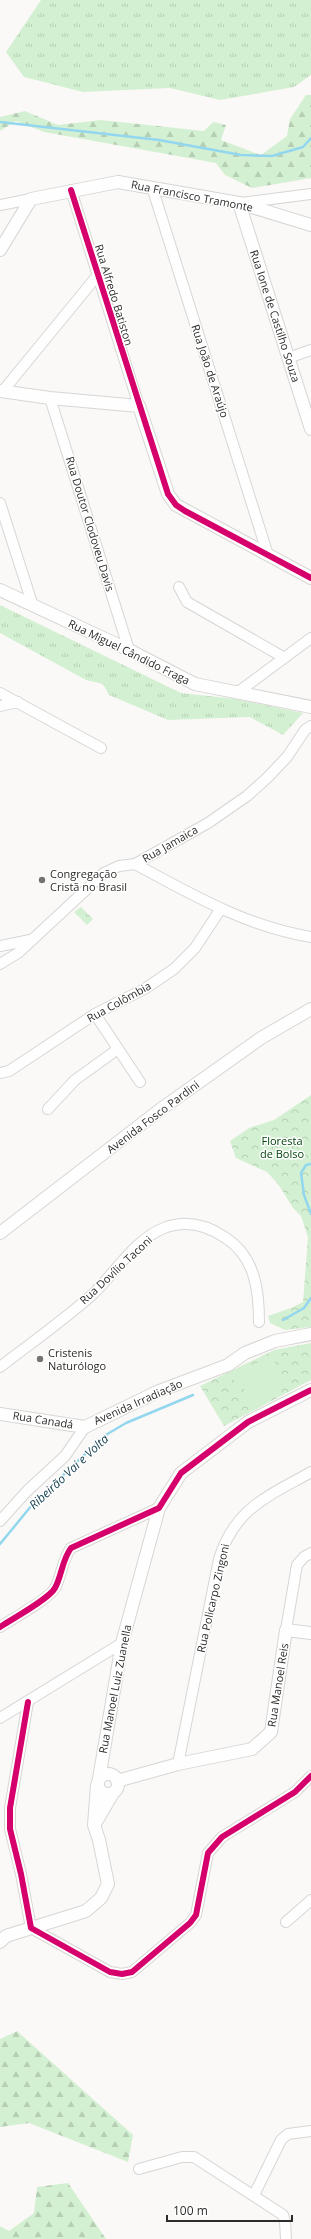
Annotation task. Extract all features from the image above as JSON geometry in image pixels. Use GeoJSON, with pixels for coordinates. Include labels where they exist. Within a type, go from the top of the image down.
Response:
{"type":"FeatureCollection","features":[{"type":"Feature","properties":{"kind":"street","name":"Rua Francisco Tramonte"},"geometry":{"type":"LineString","coordinates":[[0,205],[118,182],[239,203],[311,225]]}},
{"type":"Feature","properties":{"kind":"street","name":"Rua João de Araújo"},"geometry":{"type":"LineString","coordinates":[[152,187],[268,555]]}},
{"type":"Feature","properties":{"kind":"street","name":"Rua Alfredo Batiston"},"geometry":{"type":"LineString","coordinates":[[71,190],[138,406]]}},
{"type":"Feature","properties":{"kind":"street"},"geometry":{"type":"LineString","coordinates":[[239,203],[311,194]]}},
{"type":"Feature","properties":{"kind":"street"},"geometry":{"type":"LineString","coordinates":[[0,250],[31,199]]}},
{"type":"Feature","properties":{"kind":"street","name":"Rua Ione de Castilho Souza"},"geometry":{"type":"LineString","coordinates":[[239,203],[311,429]]}},
{"type":"Feature","properties":{"kind":"street"},"geometry":{"type":"LineString","coordinates":[[1,392],[97,276]]}},
{"type":"Feature","properties":{"kind":"street"},"geometry":{"type":"LineString","coordinates":[[288,358],[311,350]]}},
{"type":"Feature","properties":{"kind":"street"},"geometry":{"type":"LineString","coordinates":[[1,392],[138,406],[168,494],[176,505],[311,578]]}},
{"type":"Feature","properties":{"kind":"street","name":"Rua Doutor Clodoveu Davis"},"geometry":{"type":"LineString","coordinates":[[50,398],[129,650]]}},
{"type":"Feature","properties":{"kind":"street"},"geometry":{"type":"LineString","coordinates":[[0,503],[33,606]]}},
{"type":"Feature","properties":{"kind":"street"},"geometry":{"type":"LineString","coordinates":[[179,587],[187,602],[283,657]]}},
{"type":"Feature","properties":{"kind":"street","name":"Rua Miguel Cândido Fraga"},"geometry":{"type":"LineString","coordinates":[[0,590],[129,650],[195,684],[311,707]]}},
{"type":"Feature","properties":{"kind":"street"},"geometry":{"type":"LineString","coordinates":[[238,692],[283,657],[311,638]]}},
{"type":"Feature","properties":{"kind":"street"},"geometry":{"type":"LineString","coordinates":[[0,693],[101,748]]}},
{"type":"Feature","properties":{"kind":"street"},"geometry":{"type":"LineString","coordinates":[[0,706],[18,702]]}},
{"type":"Feature","properties":{"kind":"street","name":"Rua Jamaica"},"geometry":{"type":"LineString","coordinates":[[0,964],[18,952],[104,873],[118,866],[135,864],[208,823],[247,796],[277,768],[305,730],[311,726]]}},
{"type":"Feature","properties":{"kind":"street"},"geometry":{"type":"LineString","coordinates":[[135,864],[220,910],[274,929],[311,937]]}},
{"type":"Feature","properties":{"kind":"street","name":"Rua Colômbia"},"geometry":{"type":"LineString","coordinates":[[0,1073],[9,1071],[95,1014],[146,988],[174,969],[196,948],[220,910]]}},
{"type":"Feature","properties":{"kind":"street"},"geometry":{"type":"LineString","coordinates":[[0,946],[30,940]]}},
{"type":"Feature","properties":{"kind":"street","name":"Avenida Fosco Pardini"},"geometry":{"type":"LineString","coordinates":[[0,1233],[161,1109],[260,1038],[311,1009]]}},
{"type":"Feature","properties":{"kind":"street"},"geometry":{"type":"LineString","coordinates":[[95,1014],[140,1082]]}},
{"type":"Feature","properties":{"kind":"street"},"geometry":{"type":"LineString","coordinates":[[48,1108],[75,1080],[118,1049]]}},
{"type":"Feature","properties":{"kind":"street","name":"Rua Dovílio Taconi"},"geometry":{"type":"LineString","coordinates":[[0,1367],[93,1294],[145,1239],[162,1229],[174,1225],[189,1223],[203,1226],[232,1242],[243,1254],[252,1269],[257,1288],[259,1322]]}},
{"type":"Feature","properties":{"kind":"street","name":"Avenida Irradiação"},"geometry":{"type":"LineString","coordinates":[[0,1521],[27,1491],[65,1456],[85,1427],[159,1391],[228,1365],[245,1353],[275,1341],[311,1334]]}},
{"type":"Feature","properties":{"kind":"street","name":"Rua Manoel Luiz Zuanella"},"geometry":{"type":"LineString","coordinates":[[94,1825],[98,1782],[122,1643],[159,1508],[181,1473],[248,1422],[311,1390]]}},
{"type":"Feature","properties":{"kind":"street","name":"Rua Canadá"},"geometry":{"type":"LineString","coordinates":[[0,1414],[85,1427]]}},
{"type":"Feature","properties":{"kind":"street","name":"Rua Policarpo Zingoni"},"geometry":{"type":"LineString","coordinates":[[178,1764],[219,1560],[225,1540],[236,1522],[257,1502],[311,1472]]}},
{"type":"Feature","properties":{"kind":"street"},"geometry":{"type":"LineString","coordinates":[[0,1628],[48,1596],[55,1589],[66,1555],[71,1548],[159,1508]]}},
{"type":"Feature","properties":{"kind":"street","name":"Rua Manoel Reis"},"geometry":{"type":"LineString","coordinates":[[115,1787],[178,1764],[252,1749],[271,1732],[297,1565],[304,1557],[311,1553]]}},
{"type":"Feature","properties":{"kind":"street"},"geometry":{"type":"LineString","coordinates":[[286,1630],[311,1633]]}},
{"type":"Feature","properties":{"kind":"street"},"geometry":{"type":"LineString","coordinates":[[0,1718],[122,1643]]}},
{"type":"Feature","properties":{"kind":"street"},"geometry":{"type":"LineString","coordinates":[[28,1702],[10,1808],[10,1829],[21,1874],[31,1928]]}},
{"type":"Feature","properties":{"kind":"street"},"geometry":{"type":"LineString","coordinates":[[0,1942],[6,1936],[86,1911],[101,1898],[108,1884],[100,1840],[94,1825],[115,1787],[114,1776],[107,1774],[98,1782],[103,1793],[115,1787]]}},
{"type":"Feature","properties":{"kind":"street"},"geometry":{"type":"LineString","coordinates":[[31,1928],[110,1972],[122,1974],[132,1972],[190,1923],[196,1915],[208,1853],[222,1837],[295,1792],[311,1776]]}},
{"type":"Feature","properties":{"kind":"street"},"geometry":{"type":"LineString","coordinates":[[286,1922],[311,1900]]}},
{"type":"Feature","properties":{"kind":"street"},"geometry":{"type":"LineString","coordinates":[[254,2195],[281,2140],[288,2134],[311,2131]]}},
{"type":"Feature","properties":{"kind":"street"},"geometry":{"type":"LineString","coordinates":[[138,2169],[182,2157],[194,2157],[283,2215],[285,2221],[286,2239]]}},
{"type":"Feature","properties":{"kind":"green space"},"geometry":{"type":"Polygon","coordinates":[[[41,0],[311,0],[311,75],[294,87],[220,100],[170,88],[83,92],[24,77],[6,52],[41,0]]]}},
{"type":"Feature","properties":{"kind":"green space"},"geometry":{"type":"Polygon","coordinates":[[[306,95],[311,95],[311,178],[252,188],[225,175],[216,163],[44,132],[16,121],[0,131],[0,117],[25,111],[58,125],[101,120],[204,131],[213,122],[226,125],[221,140],[261,155],[287,136],[290,119],[306,95]]]}},
{"type":"Feature","properties":{"kind":"green space"},"geometry":{"type":"Polygon","coordinates":[[[0,605],[181,693],[236,699],[303,713],[283,735],[250,717],[168,720],[109,695],[103,684],[86,680],[0,633],[0,605]]]}},
{"type":"Feature","properties":{"kind":"green space"},"geometry":{"type":"Polygon","coordinates":[[[81,907],[93,919],[87,925],[74,912],[81,907]]]}},
{"type":"Feature","properties":{"kind":"green space","name":"Floresta de Bolso"},"geometry":{"type":"Polygon","coordinates":[[[311,1095],[311,1327],[285,1330],[270,1323],[268,1316],[303,1302],[308,1237],[301,1216],[293,1208],[278,1184],[267,1172],[236,1158],[230,1141],[249,1128],[274,1120],[311,1095]]]}},
{"type":"Feature","properties":{"kind":"green space"},"geometry":{"type":"Polygon","coordinates":[[[311,1343],[311,1380],[224,1426],[200,1386],[274,1350],[311,1343]]]}},
{"type":"Feature","properties":{"kind":"green space"},"geometry":{"type":"Polygon","coordinates":[[[271,1355],[288,1385],[253,1405],[241,1384],[237,1386],[234,1379],[238,1374],[271,1355]]]}},
{"type":"Feature","properties":{"kind":"green space"},"geometry":{"type":"Polygon","coordinates":[[[17,2031],[133,2135],[128,2162],[29,2123],[0,2127],[0,2039],[17,2031]]]}},
{"type":"Feature","properties":{"kind":"green space"},"geometry":{"type":"Polygon","coordinates":[[[68,2183],[106,2239],[0,2239],[0,2226],[9,2231],[34,2213],[37,2187],[68,2183]]]}},
{"type":"Feature","properties":{"kind":"waterway"},"geometry":{"type":"LineString","coordinates":[[0,122],[159,140],[241,155],[272,156],[303,147],[311,138]]}},
{"type":"Feature","properties":{"kind":"waterway"},"geometry":{"type":"LineString","coordinates":[[311,1164],[306,1165],[301,1173],[304,1195],[311,1214]]}},
{"type":"Feature","properties":{"kind":"waterway"},"geometry":{"type":"LineString","coordinates":[[283,1320],[304,1308],[311,1298]]}},
{"type":"Feature","properties":{"kind":"waterway","name":"Ribeirão Vai e Volta"},"geometry":{"type":"LineString","coordinates":[[0,1544],[32,1505],[104,1436],[126,1423],[193,1395]]}},
{"type":"Feature","properties":{"kind":"cycle path"},"geometry":{"type":"LineString","coordinates":[[71,190],[168,494],[176,505],[185,511],[311,578]]}},
{"type":"Feature","properties":{"kind":"cycle path"},"geometry":{"type":"LineString","coordinates":[[0,1627],[46,1598],[51,1593],[55,1588],[66,1557],[71,1548],[159,1508],[181,1473],[248,1422],[311,1390]]}},
{"type":"Feature","properties":{"kind":"cycle path"},"geometry":{"type":"LineString","coordinates":[[28,1702],[10,1808],[10,1829],[21,1874],[31,1928],[110,1972],[122,1974],[132,1972],[190,1923],[196,1915],[208,1853],[222,1837],[295,1792],[311,1776]]}},
{"type":"Feature","properties":{"kind":"place","name":"Congregação Cristã no Brasil"},"geometry":{"type":"Point","coordinates":[42,880]}},
{"type":"Feature","properties":{"kind":"place","name":"Cristenis Naturólogo"},"geometry":{"type":"Point","coordinates":[40,1359]}}]}
